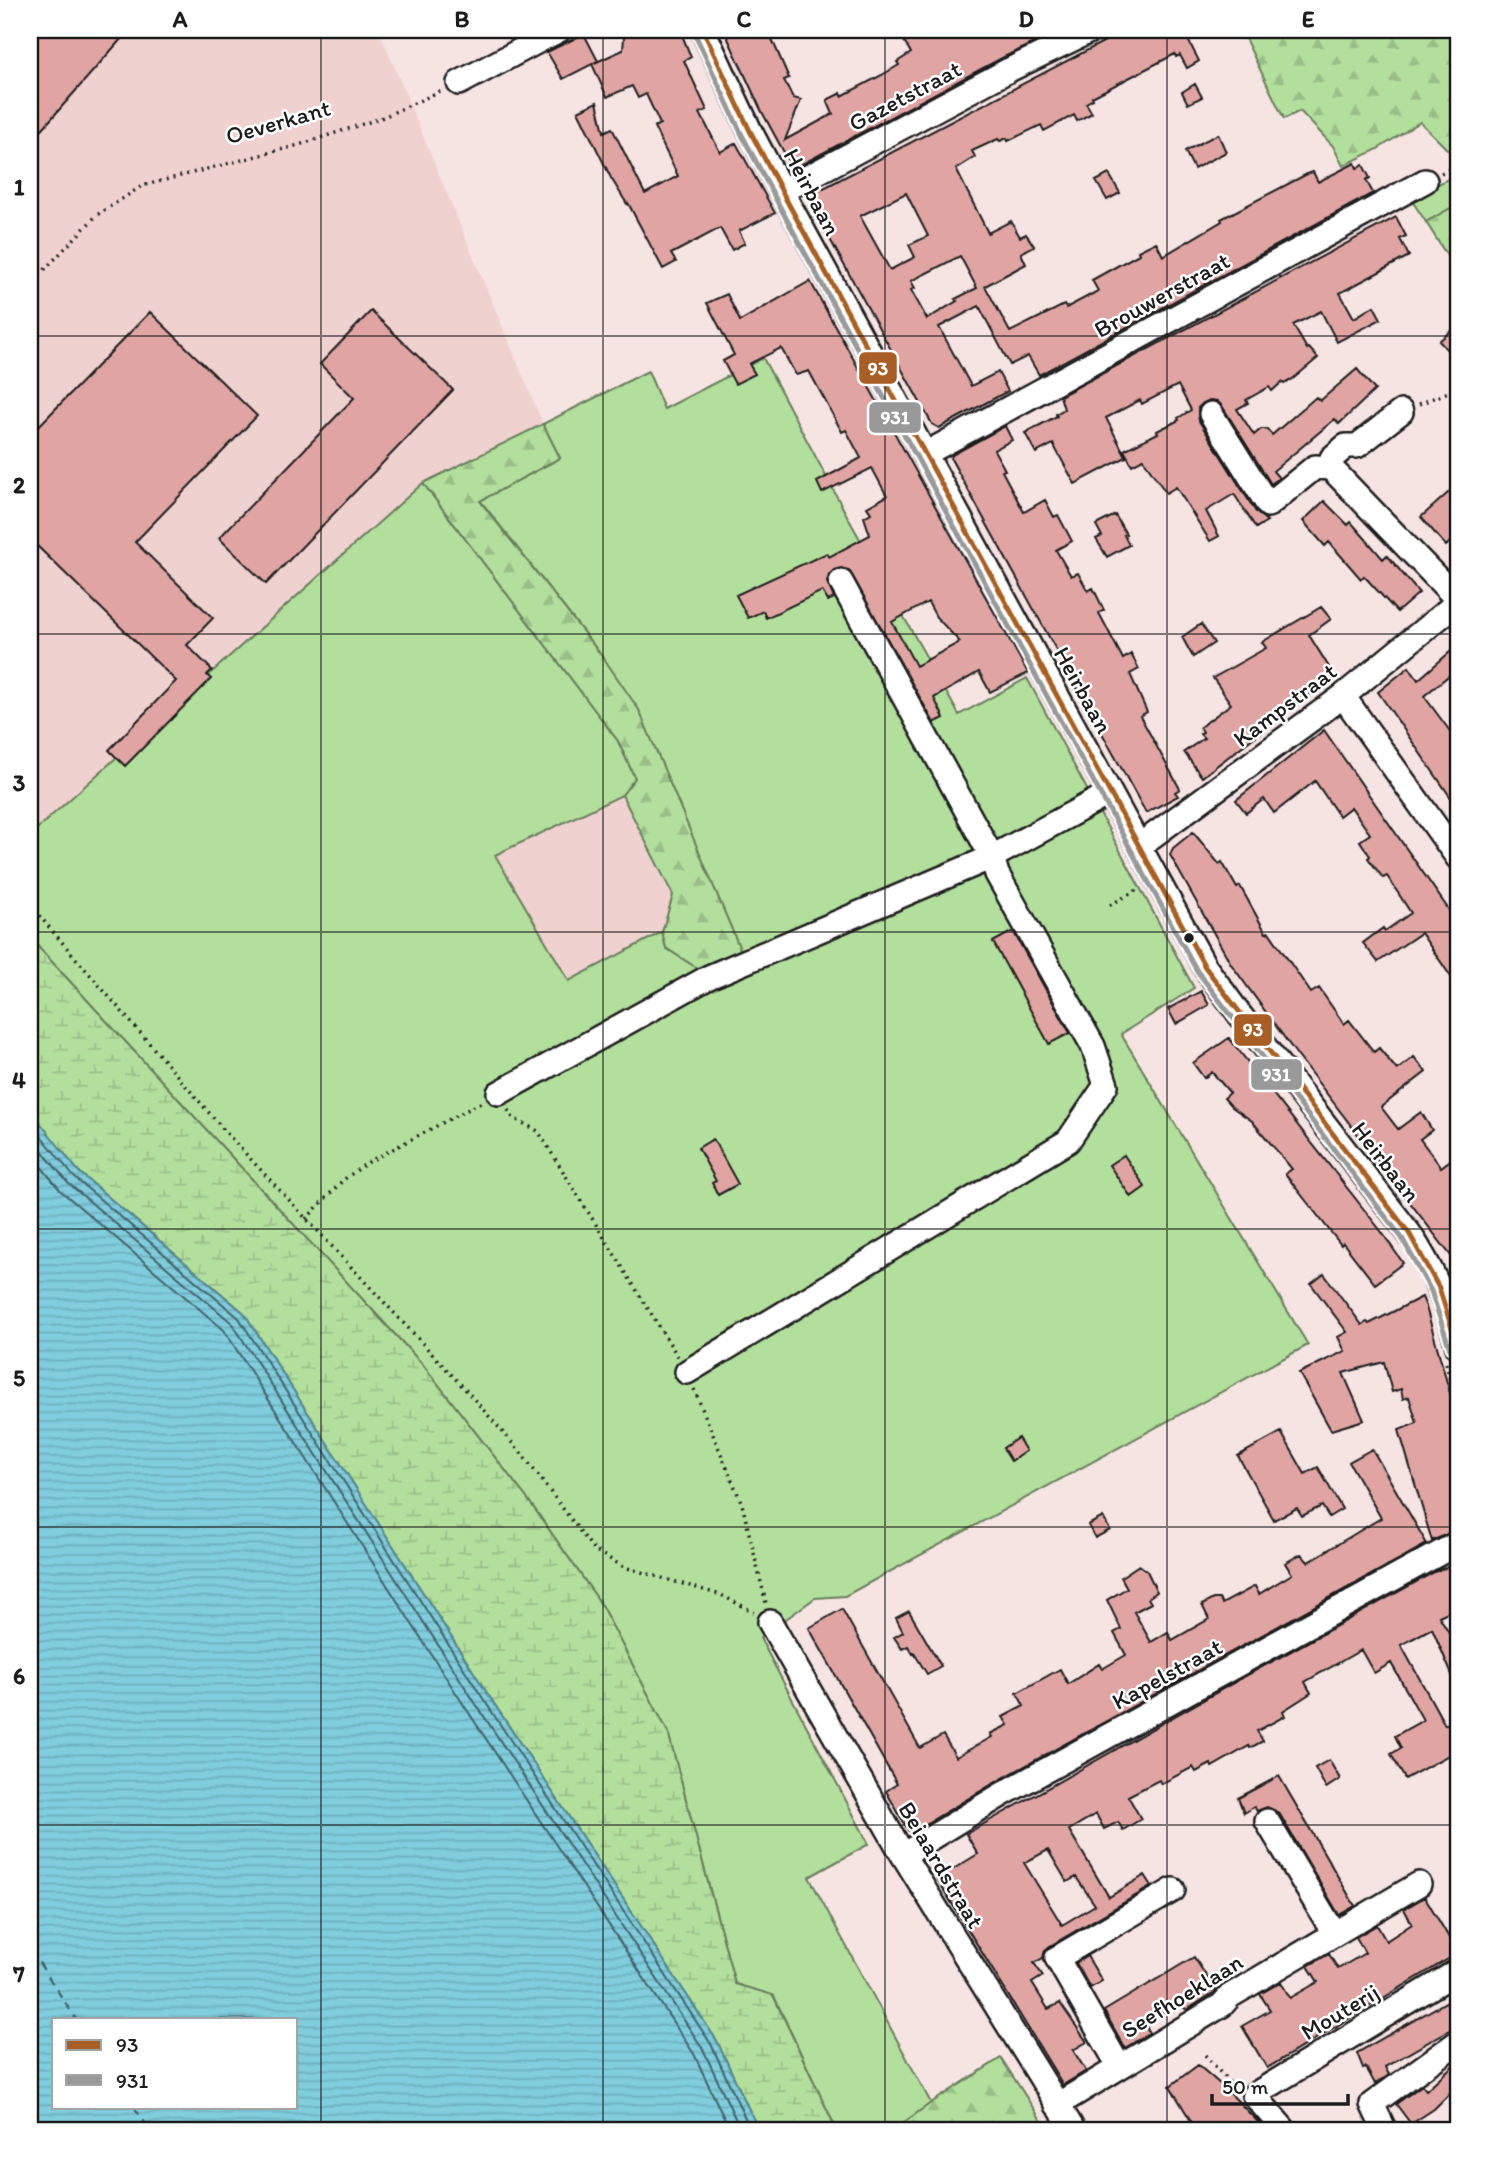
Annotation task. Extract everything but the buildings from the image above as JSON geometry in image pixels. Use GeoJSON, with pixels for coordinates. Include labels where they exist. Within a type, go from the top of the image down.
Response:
{"type":"FeatureCollection","features":[{"type":"Feature","properties":{"kind":"street"},"geometry":{"type":"LineString","coordinates":[[459,83],[559,30]]}},
{"type":"Feature","properties":{"kind":"street","name":"Heirbaan"},"geometry":{"type":"LineString","coordinates":[[703,30],[750,131],[782,191],[1215,983],[1409,1233],[1427,1261],[1439,1284],[1451,1352]]}},
{"type":"Feature","properties":{"kind":"street","name":"Gazetstraat"},"geometry":{"type":"LineString","coordinates":[[782,191],[1009,70],[1092,30]]}},
{"type":"Feature","properties":{"kind":"street","name":"Brouwerstraat"},"geometry":{"type":"LineString","coordinates":[[925,454],[1425,181]]}},
{"type":"Feature","properties":{"kind":"street"},"geometry":{"type":"LineString","coordinates":[[1212,414],[1268,505],[1315,467],[1331,468],[1332,458],[1346,446],[1357,446],[1401,412]]}},
{"type":"Feature","properties":{"kind":"street","name":"Kampstraat"},"geometry":{"type":"LineString","coordinates":[[1139,846],[1343,696],[1458,601],[1331,468]]}},
{"type":"Feature","properties":{"kind":"street"},"geometry":{"type":"LineString","coordinates":[[687,1372],[1068,1141],[1106,1086],[1093,1046],[997,874],[992,857],[841,582]]}},
{"type":"Feature","properties":{"kind":"street"},"geometry":{"type":"LineString","coordinates":[[1343,696],[1458,858]]}},
{"type":"Feature","properties":{"kind":"street"},"geometry":{"type":"LineString","coordinates":[[499,1093],[709,977],[992,857],[1110,793]]}},
{"type":"Feature","properties":{"kind":"street","name":"Kapelstraat"},"geometry":{"type":"LineString","coordinates":[[903,1855],[1002,1795],[1458,1543]]}},
{"type":"Feature","properties":{"kind":"street","name":"Beiaardstraat"},"geometry":{"type":"LineString","coordinates":[[770,1622],[903,1855],[1074,2131]]}},
{"type":"Feature","properties":{"kind":"street"},"geometry":{"type":"LineString","coordinates":[[1267,1821],[1334,1933]]}},
{"type":"Feature","properties":{"kind":"street","name":"Seefhoeklaan"},"geometry":{"type":"LineString","coordinates":[[1057,2105],[1222,2005],[1230,1996],[1419,1884]]}},
{"type":"Feature","properties":{"kind":"street"},"geometry":{"type":"LineString","coordinates":[[1119,2066],[1057,1958],[1173,1890]]}},
{"type":"Feature","properties":{"kind":"street","name":"Mouterij"},"geometry":{"type":"LineString","coordinates":[[1254,2095],[1458,1970]]}},
{"type":"Feature","properties":{"kind":"street"},"geometry":{"type":"LineString","coordinates":[[1385,2131],[1373,2104],[1458,2042]]}},
{"type":"Feature","properties":{"kind":"street"},"geometry":{"type":"LineString","coordinates":[[1254,2095],[1285,2131]]}},
{"type":"Feature","properties":{"kind":"path","name":"Oeverkant"},"geometry":{"type":"LineString","coordinates":[[30,285],[97,215],[142,186],[299,145],[381,118],[459,83]]}},
{"type":"Feature","properties":{"kind":"path"},"geometry":{"type":"LineString","coordinates":[[1401,412],[1458,388]]}},
{"type":"Feature","properties":{"kind":"path"},"geometry":{"type":"LineString","coordinates":[[1110,905],[1147,884]]}},
{"type":"Feature","properties":{"kind":"path"},"geometry":{"type":"LineString","coordinates":[[30,905],[229,1137],[465,1389],[522,1454],[594,1550],[624,1567],[721,1595],[770,1622]]}},
{"type":"Feature","properties":{"kind":"path"},"geometry":{"type":"LineString","coordinates":[[306,1220],[343,1180],[370,1161],[499,1093],[513,1118],[538,1130],[687,1372],[742,1504],[770,1622]]}},
{"type":"Feature","properties":{"kind":"path"},"geometry":{"type":"LineString","coordinates":[[1451,1352],[1458,1412]]}},
{"type":"Feature","properties":{"kind":"path"},"geometry":{"type":"LineString","coordinates":[[1205,2055],[1237,2092],[1254,2095]]}},
{"type":"Feature","properties":{"kind":"shaded area"},"geometry":{"type":"Polygon","coordinates":[[[30,30],[379,30],[543,424],[423,483],[30,835],[30,30]]]}},
{"type":"Feature","properties":{"kind":"shaded area"},"geometry":{"type":"Polygon","coordinates":[[[622,795],[673,896],[662,932],[569,982],[495,855],[622,795]]]}},
{"type":"Feature","properties":{"kind":"green space"},"geometry":{"type":"Polygon","coordinates":[[[1241,30],[1458,30],[1458,152],[1448,150],[1420,122],[1378,149],[1343,166],[1333,146],[1300,111],[1284,119],[1241,30]]]}},
{"type":"Feature","properties":{"kind":"green space"},"geometry":{"type":"Polygon","coordinates":[[[1458,174],[1458,207],[1456,205],[1426,222],[1410,198],[1458,174]]]}},
{"type":"Feature","properties":{"kind":"green space"},"geometry":{"type":"Polygon","coordinates":[[[1456,205],[1458,265],[1454,267],[1426,222],[1456,205]]]}},
{"type":"Feature","properties":{"kind":"green space"},"geometry":{"type":"Polygon","coordinates":[[[763,358],[852,525],[959,715],[1027,678],[1194,988],[1121,1034],[1308,1345],[845,1596],[815,1598],[760,1638],[869,1844],[809,1877],[931,2103],[892,2131],[837,2131],[774,1996],[735,1984],[668,1732],[599,1601],[529,1501],[423,1365],[30,938],[30,835],[423,483],[618,741],[635,778],[622,795],[495,855],[569,981],[662,932],[666,948],[697,968],[605,660],[480,500],[560,458],[543,424],[648,371],[664,409],[763,358]]]}},
{"type":"Feature","properties":{"kind":"green space"},"geometry":{"type":"Polygon","coordinates":[[[543,424],[560,458],[480,501],[605,660],[639,710],[741,951],[697,968],[666,948],[662,932],[673,895],[622,795],[635,778],[618,741],[423,483],[543,424]]]}},
{"type":"Feature","properties":{"kind":"green space"},"geometry":{"type":"Polygon","coordinates":[[[30,938],[423,1365],[529,1501],[599,1601],[668,1732],[735,1984],[773,1995],[837,2131],[759,2131],[717,2041],[487,1693],[244,1313],[79,1172],[30,1110],[30,938]]]}},
{"type":"Feature","properties":{"kind":"green space"},"geometry":{"type":"Polygon","coordinates":[[[1001,2058],[1048,2131],[892,2131],[931,2103],[1001,2058]]]}},
{"type":"Feature","properties":{"kind":"water"},"geometry":{"type":"Polygon","coordinates":[[[30,1110],[79,1172],[244,1313],[487,1693],[717,2041],[759,2131],[30,2131],[30,1110]]]}},
{"type":"Feature","properties":{"kind":"ferry route"},"geometry":{"type":"LineString","coordinates":[[30,1949],[75,2018]]}},
{"type":"Feature","properties":{"kind":"ferry route"},"geometry":{"type":"LineString","coordinates":[[135,2108],[151,2131]]}},
{"type":"Feature","properties":{"kind":"transit line","name":"93"},"geometry":{"type":"LineString","coordinates":[[703,30],[750,131],[788,203],[1205,967],[1409,1233],[1439,1288],[1458,1347]]}},
{"type":"Feature","properties":{"kind":"transit line","name":"931"},"geometry":{"type":"LineString","coordinates":[[695,34],[742,135],[780,207],[1197,971],[1402,1238],[1431,1291],[1450,1349]]}}]}
